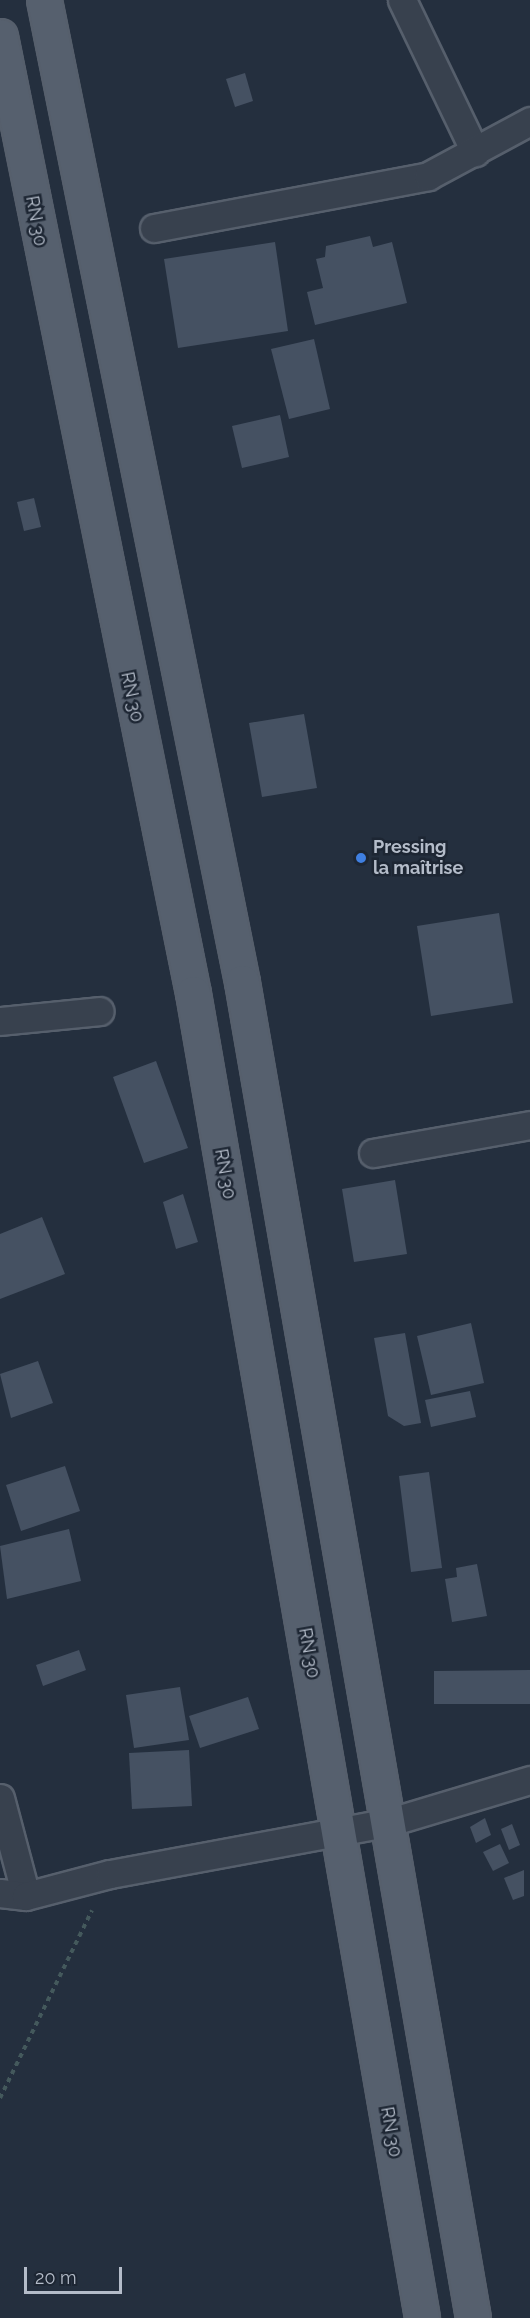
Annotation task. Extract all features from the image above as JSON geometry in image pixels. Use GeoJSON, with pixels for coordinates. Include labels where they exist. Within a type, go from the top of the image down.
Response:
{"type":"FeatureCollection","features":[{"type":"Feature","properties":{"kind":"main road"},"geometry":{"type":"LineString","coordinates":[[44,0],[242,982],[390,1822],[472,2318]]}},
{"type":"Feature","properties":{"kind":"main road","name":"RN 30"},"geometry":{"type":"LineString","coordinates":[[0,36],[193,993],[340,1830],[422,2318]]}},
{"type":"Feature","properties":{"kind":"street"},"geometry":{"type":"LineString","coordinates":[[402,0],[475,152]]}},
{"type":"Feature","properties":{"kind":"street"},"geometry":{"type":"LineString","coordinates":[[154,228],[428,176],[530,121]]}},
{"type":"Feature","properties":{"kind":"street"},"geometry":{"type":"LineString","coordinates":[[0,1020],[100,1011]]}},
{"type":"Feature","properties":{"kind":"street"},"geometry":{"type":"LineString","coordinates":[[373,1153],[530,1125]]}},
{"type":"Feature","properties":{"kind":"street"},"geometry":{"type":"LineString","coordinates":[[0,1798],[13,1894],[390,1822],[530,1780]]}},
{"type":"Feature","properties":{"kind":"path"},"geometry":{"type":"LineString","coordinates":[[0,2098],[110,1874]]}},
{"type":"Feature","properties":{"kind":"building"},"geometry":{"type":"Polygon","coordinates":[[[245,73],[253,101],[235,107],[226,79],[245,73]]]}},
{"type":"Feature","properties":{"kind":"building"},"geometry":{"type":"Polygon","coordinates":[[[370,236],[373,247],[392,242],[407,303],[315,325],[307,292],[323,288],[316,259],[325,257],[326,246],[370,236]]]}},
{"type":"Feature","properties":{"kind":"building"},"geometry":{"type":"Polygon","coordinates":[[[275,242],[288,331],[178,348],[164,259],[275,242]]]}},
{"type":"Feature","properties":{"kind":"building"},"geometry":{"type":"Polygon","coordinates":[[[314,339],[330,409],[289,419],[271,349],[314,339]]]}},
{"type":"Feature","properties":{"kind":"building"},"geometry":{"type":"Polygon","coordinates":[[[280,415],[289,457],[242,468],[232,426],[280,415]]]}},
{"type":"Feature","properties":{"kind":"building"},"geometry":{"type":"Polygon","coordinates":[[[34,498],[41,527],[24,531],[17,502],[34,498]]]}},
{"type":"Feature","properties":{"kind":"building"},"geometry":{"type":"Polygon","coordinates":[[[304,714],[317,788],[262,797],[249,723],[304,714]]]}},
{"type":"Feature","properties":{"kind":"building"},"geometry":{"type":"Polygon","coordinates":[[[499,913],[513,1003],[431,1016],[417,926],[499,913]]]}},
{"type":"Feature","properties":{"kind":"building"},"geometry":{"type":"Polygon","coordinates":[[[156,1061],[188,1148],[144,1163],[113,1077],[156,1061]]]}},
{"type":"Feature","properties":{"kind":"building"},"geometry":{"type":"Polygon","coordinates":[[[395,1180],[407,1254],[354,1262],[342,1189],[395,1180]]]}},
{"type":"Feature","properties":{"kind":"building"},"geometry":{"type":"Polygon","coordinates":[[[183,1194],[198,1242],[176,1249],[163,1202],[183,1194]]]}},
{"type":"Feature","properties":{"kind":"building"},"geometry":{"type":"Polygon","coordinates":[[[42,1217],[65,1274],[0,1299],[0,1234],[42,1217]]]}},
{"type":"Feature","properties":{"kind":"building"},"geometry":{"type":"Polygon","coordinates":[[[471,1323],[484,1383],[431,1395],[417,1336],[471,1323]]]}},
{"type":"Feature","properties":{"kind":"building"},"geometry":{"type":"Polygon","coordinates":[[[405,1333],[421,1423],[404,1426],[388,1416],[374,1338],[405,1333]]]}},
{"type":"Feature","properties":{"kind":"building"},"geometry":{"type":"Polygon","coordinates":[[[38,1361],[53,1403],[11,1418],[0,1374],[38,1361]]]}},
{"type":"Feature","properties":{"kind":"building"},"geometry":{"type":"Polygon","coordinates":[[[470,1391],[476,1417],[431,1427],[425,1400],[470,1391]]]}},
{"type":"Feature","properties":{"kind":"building"},"geometry":{"type":"Polygon","coordinates":[[[65,1466],[80,1511],[21,1531],[6,1485],[65,1466]]]}},
{"type":"Feature","properties":{"kind":"building"},"geometry":{"type":"Polygon","coordinates":[[[429,1472],[442,1568],[411,1572],[399,1476],[429,1472]]]}},
{"type":"Feature","properties":{"kind":"building"},"geometry":{"type":"Polygon","coordinates":[[[69,1529],[81,1581],[7,1599],[0,1546],[69,1529]]]}},
{"type":"Feature","properties":{"kind":"building"},"geometry":{"type":"Polygon","coordinates":[[[477,1564],[487,1616],[452,1622],[445,1579],[457,1577],[456,1568],[477,1564]]]}},
{"type":"Feature","properties":{"kind":"building"},"geometry":{"type":"Polygon","coordinates":[[[79,1650],[86,1670],[43,1686],[36,1665],[79,1650]]]}},
{"type":"Feature","properties":{"kind":"building"},"geometry":{"type":"Polygon","coordinates":[[[530,1670],[530,1704],[434,1704],[434,1671],[530,1670]]]}},
{"type":"Feature","properties":{"kind":"building"},"geometry":{"type":"Polygon","coordinates":[[[180,1687],[189,1740],[134,1748],[126,1695],[180,1687]]]}},
{"type":"Feature","properties":{"kind":"building"},"geometry":{"type":"Polygon","coordinates":[[[248,1697],[259,1729],[200,1748],[189,1716],[248,1697]]]}},
{"type":"Feature","properties":{"kind":"building"},"geometry":{"type":"Polygon","coordinates":[[[189,1750],[192,1806],[132,1809],[129,1753],[189,1750]]]}},
{"type":"Feature","properties":{"kind":"building"},"geometry":{"type":"Polygon","coordinates":[[[485,1818],[491,1835],[476,1843],[470,1827],[485,1818]]]}},
{"type":"Feature","properties":{"kind":"building"},"geometry":{"type":"Polygon","coordinates":[[[512,1824],[520,1845],[509,1850],[501,1829],[512,1824]]]}},
{"type":"Feature","properties":{"kind":"building"},"geometry":{"type":"Polygon","coordinates":[[[500,1844],[509,1863],[493,1871],[483,1852],[500,1844]]]}},
{"type":"Feature","properties":{"kind":"building"},"geometry":{"type":"Polygon","coordinates":[[[524,1870],[524,1896],[513,1900],[504,1878],[524,1870]]]}},
{"type":"Feature","properties":{"kind":"place","name":"Pressing la maîtrise"},"geometry":{"type":"Point","coordinates":[361,858]}}]}
